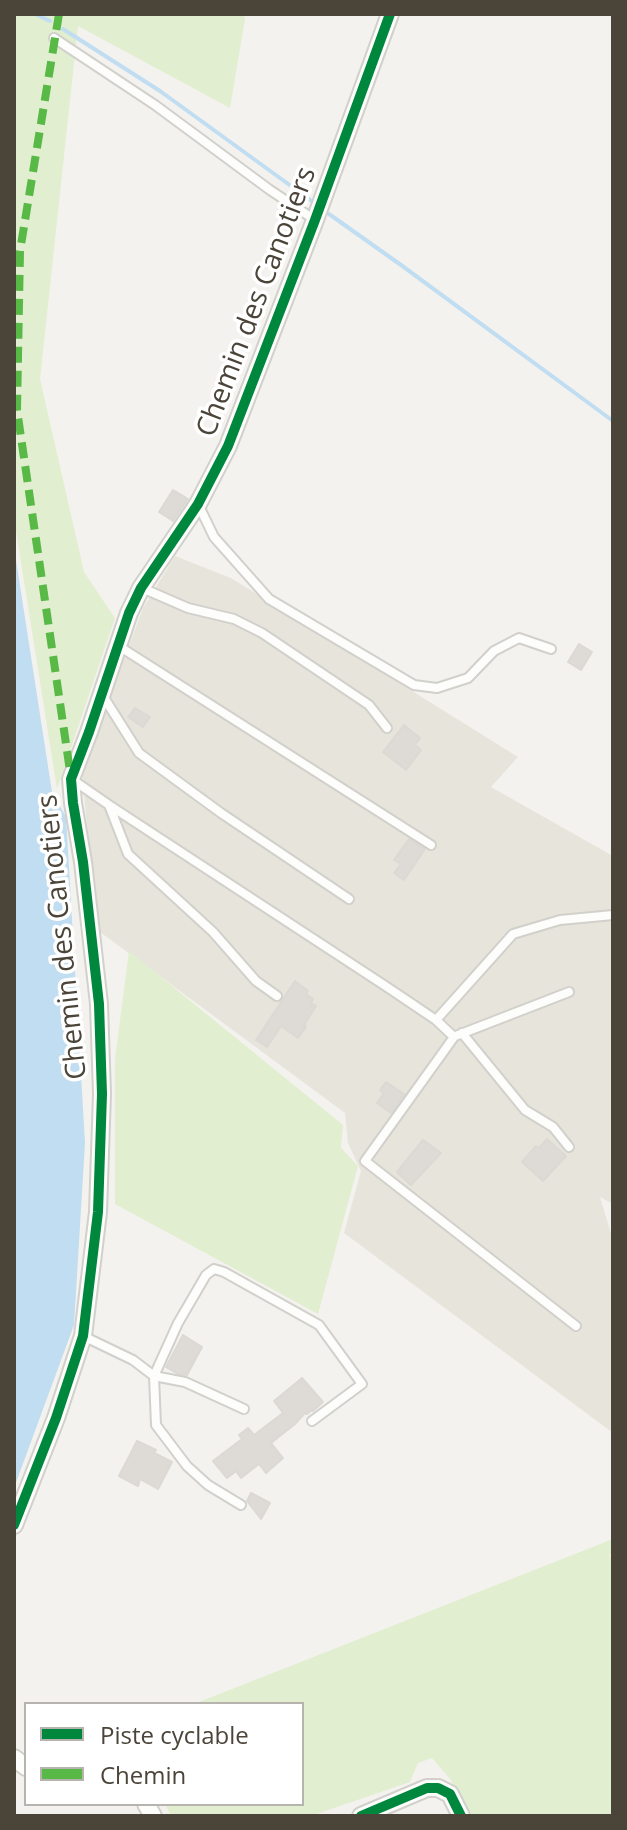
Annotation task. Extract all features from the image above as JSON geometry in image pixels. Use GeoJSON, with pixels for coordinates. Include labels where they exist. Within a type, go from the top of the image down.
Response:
{"type":"FeatureCollection","features":[{"type":"Feature","properties":{"kind":"street","name":"Chemin des Canotiers"},"geometry":{"type":"LineString","coordinates":[[14,1525],[56,1418],[83,1336],[98,1212],[102,1094],[99,1004],[71,779],[129,613],[141,588],[198,504],[228,446],[390,14]]}},
{"type":"Feature","properties":{"kind":"street"},"geometry":{"type":"LineString","coordinates":[[361,1816],[427,1788],[438,1788],[450,1794],[461,1816]]}},
{"type":"Feature","properties":{"kind":"lane"},"geometry":{"type":"LineString","coordinates":[[54,38],[155,105],[315,220]]}},
{"type":"Feature","properties":{"kind":"lane"},"geometry":{"type":"LineString","coordinates":[[198,504],[214,537],[269,599],[414,685],[437,688],[468,678],[494,651],[519,638],[551,649]]}},
{"type":"Feature","properties":{"kind":"lane"},"geometry":{"type":"LineString","coordinates":[[141,588],[188,608],[234,619],[262,633],[369,705],[387,728]]}},
{"type":"Feature","properties":{"kind":"lane"},"geometry":{"type":"LineString","coordinates":[[117,645],[431,845]]}},
{"type":"Feature","properties":{"kind":"lane"},"geometry":{"type":"LineString","coordinates":[[101,694],[139,753],[221,813],[349,899]]}},
{"type":"Feature","properties":{"kind":"lane"},"geometry":{"type":"LineString","coordinates":[[71,779],[458,1035],[525,1110],[553,1127],[569,1147]]}},
{"type":"Feature","properties":{"kind":"lane"},"geometry":{"type":"LineString","coordinates":[[109,805],[128,854],[213,932],[256,981],[277,996]]}},
{"type":"Feature","properties":{"kind":"lane"},"geometry":{"type":"LineString","coordinates":[[436,1020],[513,934],[560,920],[613,915]]}},
{"type":"Feature","properties":{"kind":"lane"},"geometry":{"type":"LineString","coordinates":[[569,992],[458,1035],[365,1161],[576,1326]]}},
{"type":"Feature","properties":{"kind":"lane"},"geometry":{"type":"LineString","coordinates":[[241,1505],[208,1485],[187,1466],[156,1425],[154,1376],[178,1323],[206,1275],[214,1269],[319,1325],[362,1384],[312,1421]]}},
{"type":"Feature","properties":{"kind":"lane"},"geometry":{"type":"LineString","coordinates":[[83,1336],[133,1360],[154,1376],[185,1382],[244,1409]]}},
{"type":"Feature","properties":{"kind":"shaded area"},"geometry":{"type":"Polygon","coordinates":[[[175,556],[231,578],[518,757],[491,787],[613,856],[613,1204],[600,1197],[613,1240],[613,1433],[344,1233],[361,1171],[348,1143],[345,1113],[96,929],[82,771],[143,608],[175,556]]]}},
{"type":"Feature","properties":{"kind":"green space"},"geometry":{"type":"Polygon","coordinates":[[[15,14],[244,14],[245,19],[230,108],[78,26],[40,379],[84,572],[115,618],[57,789],[14,518],[15,14]]]}},
{"type":"Feature","properties":{"kind":"green space"},"geometry":{"type":"Polygon","coordinates":[[[129,951],[343,1125],[341,1148],[358,1166],[318,1314],[115,1204],[115,1059],[129,951]]]}},
{"type":"Feature","properties":{"kind":"green space"},"geometry":{"type":"Polygon","coordinates":[[[613,1539],[613,1556],[608,1554],[613,1559],[613,1816],[467,1816],[451,1780],[432,1758],[418,1763],[410,1782],[311,1816],[171,1816],[166,1806],[304,1806],[304,1702],[199,1702],[613,1539]]]}},
{"type":"Feature","properties":{"kind":"water"},"geometry":{"type":"Polygon","coordinates":[[[14,547],[52,792],[66,817],[85,1143],[74,1325],[14,1488],[14,547]]]}},
{"type":"Feature","properties":{"kind":"building"},"geometry":{"type":"Polygon","coordinates":[[[173,490],[188,499],[173,521],[159,512],[173,490]]]}},
{"type":"Feature","properties":{"kind":"building"},"geometry":{"type":"Polygon","coordinates":[[[579,644],[592,652],[581,670],[568,662],[579,644]]]}},
{"type":"Feature","properties":{"kind":"building"},"geometry":{"type":"Polygon","coordinates":[[[135,708],[150,717],[143,727],[128,717],[135,708]]]}},
{"type":"Feature","properties":{"kind":"building"},"geometry":{"type":"Polygon","coordinates":[[[404,725],[420,738],[415,745],[421,750],[406,770],[383,752],[404,725]]]}},
{"type":"Feature","properties":{"kind":"building"},"geometry":{"type":"Polygon","coordinates":[[[409,839],[425,849],[404,880],[394,873],[401,864],[394,860],[409,839]]]}},
{"type":"Feature","properties":{"kind":"building"},"geometry":{"type":"Polygon","coordinates":[[[295,981],[308,991],[306,994],[316,1006],[298,1038],[281,1026],[267,1047],[256,1040],[295,981]]]}},
{"type":"Feature","properties":{"kind":"building"},"geometry":{"type":"Polygon","coordinates":[[[386,1082],[404,1094],[391,1113],[377,1103],[384,1093],[380,1090],[386,1082]]]}},
{"type":"Feature","properties":{"kind":"building"},"geometry":{"type":"Polygon","coordinates":[[[547,1139],[566,1156],[543,1181],[522,1162],[547,1139]]]}},
{"type":"Feature","properties":{"kind":"building"},"geometry":{"type":"Polygon","coordinates":[[[423,1140],[441,1153],[411,1185],[397,1172],[423,1140]]]}},
{"type":"Feature","properties":{"kind":"building"},"geometry":{"type":"Polygon","coordinates":[[[183,1335],[202,1347],[187,1375],[166,1367],[183,1335]]]}},
{"type":"Feature","properties":{"kind":"building"},"geometry":{"type":"Polygon","coordinates":[[[302,1378],[323,1402],[313,1411],[305,1413],[271,1443],[283,1458],[266,1473],[259,1464],[241,1478],[236,1471],[227,1478],[213,1461],[242,1439],[239,1435],[248,1428],[254,1435],[283,1413],[274,1401],[302,1378]]]}},
{"type":"Feature","properties":{"kind":"building"},"geometry":{"type":"Polygon","coordinates":[[[137,1441],[172,1462],[158,1489],[140,1479],[138,1486],[119,1476],[137,1441]]]}},
{"type":"Feature","properties":{"kind":"building"},"geometry":{"type":"Polygon","coordinates":[[[251,1493],[270,1503],[261,1519],[247,1501],[251,1493]]]}},
{"type":"Feature","properties":{"kind":"waterway"},"geometry":{"type":"LineString","coordinates":[[35,14],[50,21]]}},
{"type":"Feature","properties":{"kind":"waterway"},"geometry":{"type":"LineString","coordinates":[[63,29],[160,91],[313,202]]}},
{"type":"Feature","properties":{"kind":"waterway"},"geometry":{"type":"LineString","coordinates":[[329,214],[613,421]]}},
{"type":"Feature","properties":{"kind":"marked path"},"geometry":{"type":"LineString","coordinates":[[59,14],[20,251],[17,410],[70,771]]}},
{"type":"Feature","properties":{"kind":"cycle path"},"geometry":{"type":"LineString","coordinates":[[14,1525],[56,1418],[83,1336],[98,1212],[102,1094],[99,1004],[71,779],[129,613],[141,588],[198,504],[228,446],[390,14]]}},
{"type":"Feature","properties":{"kind":"cycle path"},"geometry":{"type":"LineString","coordinates":[[361,1816],[427,1788],[438,1788],[450,1794],[461,1816]]}}]}
